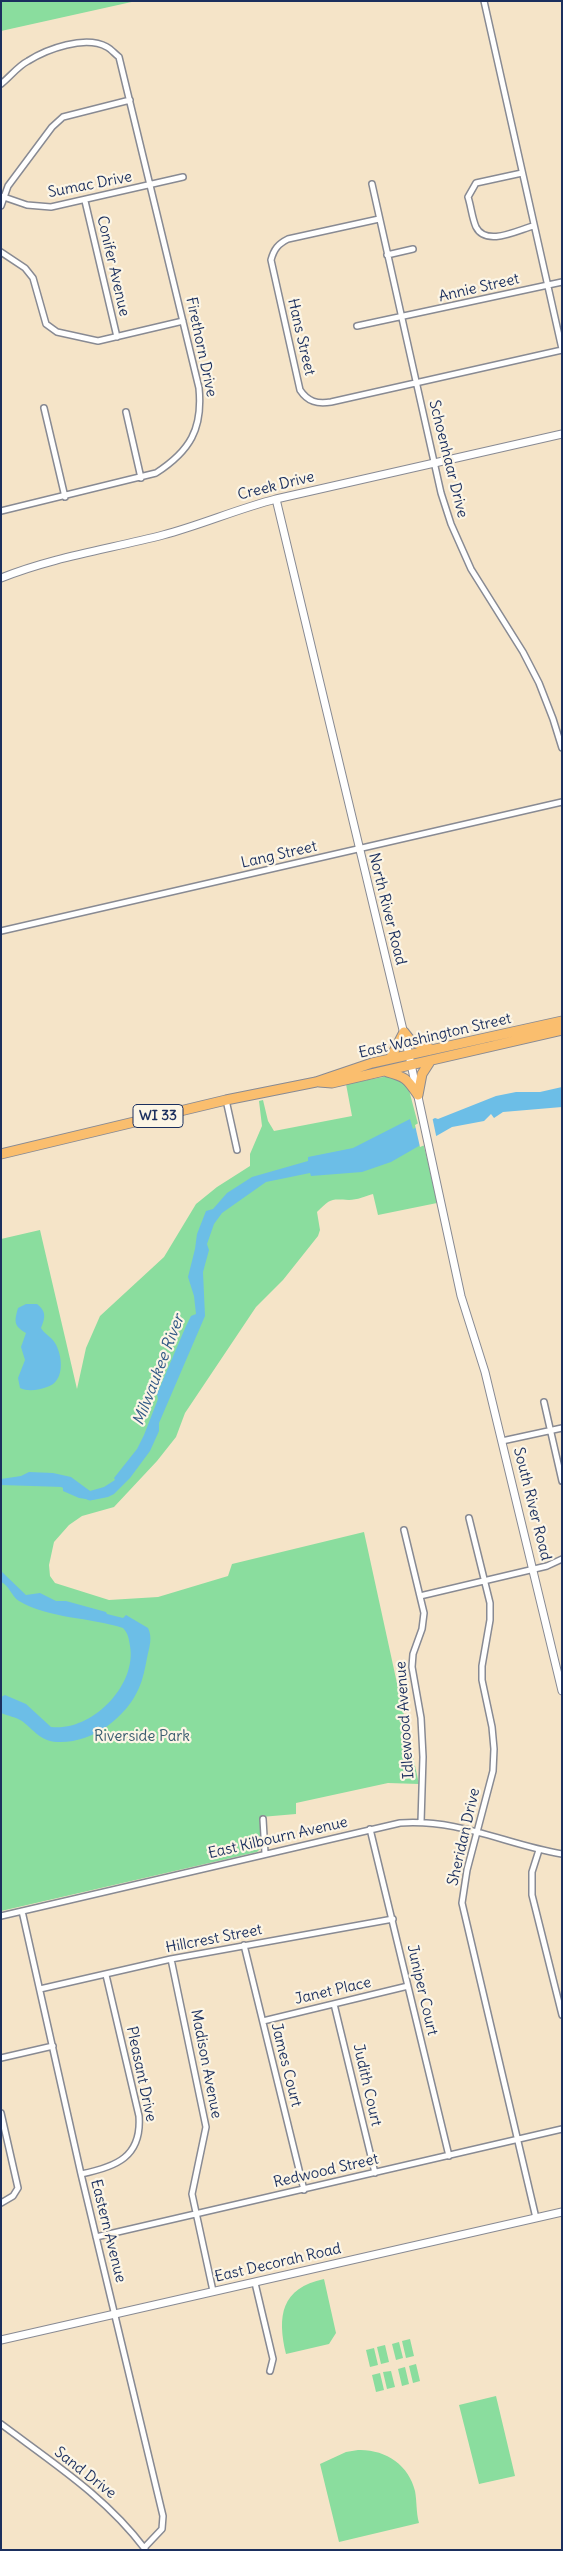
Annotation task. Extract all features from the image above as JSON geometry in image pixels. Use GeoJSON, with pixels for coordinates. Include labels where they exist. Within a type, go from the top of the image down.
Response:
{"type":"FeatureCollection","features":[{"type":"Feature","properties":{"kind":"main road","name":"East Washington Street"},"geometry":{"type":"LineString","coordinates":[[1,1154],[226,1100],[316,1082],[390,1059],[562,1021]]}},
{"type":"Feature","properties":{"kind":"main road","name":"East Washington Street"},"geometry":{"type":"LineString","coordinates":[[316,1082],[332,1083],[562,1030]]}},
{"type":"Feature","properties":{"kind":"main road"},"geometry":{"type":"LineString","coordinates":[[390,1059],[404,1032],[417,1045],[434,1049]]}},
{"type":"Feature","properties":{"kind":"main road"},"geometry":{"type":"LineString","coordinates":[[418,1095],[422,1074],[431,1060]]}},
{"type":"Feature","properties":{"kind":"main road"},"geometry":{"type":"LineString","coordinates":[[384,1071],[402,1075],[418,1095]]}},
{"type":"Feature","properties":{"kind":"street"},"geometry":{"type":"LineString","coordinates":[[484,1],[562,349]]}},
{"type":"Feature","properties":{"kind":"street","name":"Firethorn Drive"},"geometry":{"type":"LineString","coordinates":[[1,84],[26,62],[49,50],[84,43],[96,43],[108,47],[119,57],[199,388],[201,410],[197,428],[186,449],[173,462],[156,473],[65,497],[1,511]]}},
{"type":"Feature","properties":{"kind":"street"},"geometry":{"type":"LineString","coordinates":[[1,206],[8,186],[52,127],[63,117],[80,111],[130,100]]}},
{"type":"Feature","properties":{"kind":"street"},"geometry":{"type":"LineString","coordinates":[[522,173],[476,183],[468,197],[477,228],[483,235],[493,237],[533,226]]}},
{"type":"Feature","properties":{"kind":"street","name":"Sumac Drive"},"geometry":{"type":"LineString","coordinates":[[3,197],[27,205],[51,207],[85,201],[183,177]]}},
{"type":"Feature","properties":{"kind":"street","name":"Schoenhaar Drive"},"geometry":{"type":"LineString","coordinates":[[372,184],[441,493],[460,547],[530,664],[554,719],[562,748]]}},
{"type":"Feature","properties":{"kind":"street","name":"Conifer Avenue"},"geometry":{"type":"LineString","coordinates":[[85,201],[117,337]]}},
{"type":"Feature","properties":{"kind":"street","name":"Hans Street"},"geometry":{"type":"LineString","coordinates":[[379,219],[288,239],[277,246],[271,260],[300,390],[308,399],[320,403],[416,384],[562,349]]}},
{"type":"Feature","properties":{"kind":"street"},"geometry":{"type":"LineString","coordinates":[[387,255],[413,249]]}},
{"type":"Feature","properties":{"kind":"street"},"geometry":{"type":"LineString","coordinates":[[1,252],[25,268],[33,278],[46,324],[57,332],[98,341],[183,321]]}},
{"type":"Feature","properties":{"kind":"street","name":"Annie Street"},"geometry":{"type":"LineString","coordinates":[[357,326],[562,282]]}},
{"type":"Feature","properties":{"kind":"street"},"geometry":{"type":"LineString","coordinates":[[44,408],[65,497]]}},
{"type":"Feature","properties":{"kind":"street"},"geometry":{"type":"LineString","coordinates":[[126,412],[141,478]]}},
{"type":"Feature","properties":{"kind":"street","name":"Creek Drive"},"geometry":{"type":"LineString","coordinates":[[1,577],[30,567],[181,530],[244,507],[562,434]]}},
{"type":"Feature","properties":{"kind":"street","name":"North River Road"},"geometry":{"type":"LineString","coordinates":[[276,499],[358,850],[410,1055],[446,1231],[468,1326]]}},
{"type":"Feature","properties":{"kind":"street","name":"Lang Street"},"geometry":{"type":"LineString","coordinates":[[1,931],[562,802]]}},
{"type":"Feature","properties":{"kind":"street"},"geometry":{"type":"LineString","coordinates":[[226,1100],[237,1150]]}},
{"type":"Feature","properties":{"kind":"street","name":"South River Road"},"geometry":{"type":"LineString","coordinates":[[468,1326],[485,1372],[560,1676],[562,1692]]}},
{"type":"Feature","properties":{"kind":"street"},"geometry":{"type":"LineString","coordinates":[[544,1402],[552,1430],[562,1481]]}},
{"type":"Feature","properties":{"kind":"street"},"geometry":{"type":"LineString","coordinates":[[502,1441],[562,1428]]}},
{"type":"Feature","properties":{"kind":"street","name":"Sheridan Drive"},"geometry":{"type":"LineString","coordinates":[[469,1518],[485,1580],[490,1620],[482,1666],[482,1680],[492,1727],[493,1771],[467,1870],[462,1903],[536,2218]]}},
{"type":"Feature","properties":{"kind":"street","name":"Idlewood Avenue"},"geometry":{"type":"LineString","coordinates":[[404,1530],[424,1613],[422,1629],[413,1654],[412,1667],[421,1718],[423,1757],[421,1822]]}},
{"type":"Feature","properties":{"kind":"street"},"geometry":{"type":"LineString","coordinates":[[420,1596],[534,1569],[557,1563],[562,1559]]}},
{"type":"Feature","properties":{"kind":"street"},"geometry":{"type":"LineString","coordinates":[[263,1820],[264,1853]]}},
{"type":"Feature","properties":{"kind":"street","name":"East Kilbourn Avenue"},"geometry":{"type":"LineString","coordinates":[[1,1916],[370,1829],[421,1822],[436,1822],[477,1831],[539,1850],[562,1854]]}},
{"type":"Feature","properties":{"kind":"street","name":"Juniper Court"},"geometry":{"type":"LineString","coordinates":[[370,1829],[449,2156]]}},
{"type":"Feature","properties":{"kind":"street"},"geometry":{"type":"LineString","coordinates":[[539,1850],[532,1872],[532,1895],[562,2015]]}},
{"type":"Feature","properties":{"kind":"street","name":"Eastern Avenue"},"geometry":{"type":"LineString","coordinates":[[22,1911],[81,2174],[163,2516],[162,2529],[144,2549]]}},
{"type":"Feature","properties":{"kind":"street","name":"Hillcrest Street"},"geometry":{"type":"LineString","coordinates":[[40,1989],[244,1945],[393,1918]]}},
{"type":"Feature","properties":{"kind":"street","name":"James Court"},"geometry":{"type":"LineString","coordinates":[[244,1945],[304,2190]]}},
{"type":"Feature","properties":{"kind":"street","name":"Madison Avenue"},"geometry":{"type":"LineString","coordinates":[[171,1960],[206,2127],[192,2194],[213,2291]]}},
{"type":"Feature","properties":{"kind":"street","name":"Pleasant Drive"},"geometry":{"type":"LineString","coordinates":[[81,2174],[106,2169],[123,2160],[135,2145],[140,2132],[139,2116],[106,1975]]}},
{"type":"Feature","properties":{"kind":"street","name":"Janet Place"},"geometry":{"type":"LineString","coordinates":[[263,2021],[408,1986]]}},
{"type":"Feature","properties":{"kind":"street","name":"Judith Court"},"geometry":{"type":"LineString","coordinates":[[334,2004],[375,2172]]}},
{"type":"Feature","properties":{"kind":"street"},"geometry":{"type":"LineString","coordinates":[[1,2058],[53,2046]]}},
{"type":"Feature","properties":{"kind":"street"},"geometry":{"type":"LineString","coordinates":[[1,2113],[19,2192],[1,2203]]}},
{"type":"Feature","properties":{"kind":"street","name":"Redwood Street"},"geometry":{"type":"LineString","coordinates":[[96,2238],[196,2213],[304,2190],[562,2129]]}},
{"type":"Feature","properties":{"kind":"street","name":"East Decorah Road"},"geometry":{"type":"LineString","coordinates":[[1,2340],[562,2212]]}},
{"type":"Feature","properties":{"kind":"street"},"geometry":{"type":"LineString","coordinates":[[255,2283],[273,2359],[270,2371]]}},
{"type":"Feature","properties":{"kind":"street","name":"Sand Drive"},"geometry":{"type":"LineString","coordinates":[[1,2424],[94,2494],[110,2508],[144,2549]]}},
{"type":"Feature","properties":{"kind":"green space"},"geometry":{"type":"Polygon","coordinates":[[[1,1],[136,1],[1,31],[1,1]]]}},
{"type":"Feature","properties":{"kind":"green space","name":"Riverside Park"},"geometry":{"type":"Polygon","coordinates":[[[394,1075],[407,1085],[409,1090],[437,1203],[378,1215],[373,1194],[352,1200],[332,1200],[322,1207],[317,1212],[320,1230],[318,1236],[283,1280],[256,1307],[185,1413],[176,1437],[157,1461],[114,1507],[82,1516],[69,1525],[54,1542],[49,1565],[50,1576],[55,1583],[109,1600],[158,1597],[228,1576],[232,1564],[364,1532],[419,1784],[388,1783],[296,1803],[296,1814],[261,1817],[262,1847],[257,1852],[1,1911],[1,1239],[40,1230],[77,1389],[86,1348],[100,1316],[164,1257],[196,1204],[217,1187],[250,1166],[250,1154],[262,1126],[259,1101],[263,1100],[268,1121],[274,1131],[352,1116],[346,1084],[394,1075]]]}},
{"type":"Feature","properties":{"kind":"green space"},"geometry":{"type":"Polygon","coordinates":[[[324,2279],[336,2333],[329,2344],[286,2354],[282,2328],[286,2306],[299,2289],[324,2279]]]}},
{"type":"Feature","properties":{"kind":"green space"},"geometry":{"type":"Polygon","coordinates":[[[410,2339],[414,2356],[406,2358],[402,2341],[410,2339]]]}},
{"type":"Feature","properties":{"kind":"green space"},"geometry":{"type":"Polygon","coordinates":[[[399,2342],[403,2358],[396,2360],[392,2344],[399,2342]]]}},
{"type":"Feature","properties":{"kind":"green space"},"geometry":{"type":"Polygon","coordinates":[[[385,2345],[389,2362],[381,2364],[377,2347],[385,2345]]]}},
{"type":"Feature","properties":{"kind":"green space"},"geometry":{"type":"Polygon","coordinates":[[[374,2348],[378,2365],[370,2367],[366,2350],[374,2348]]]}},
{"type":"Feature","properties":{"kind":"green space"},"geometry":{"type":"Polygon","coordinates":[[[416,2364],[420,2381],[413,2383],[409,2366],[416,2364]]]}},
{"type":"Feature","properties":{"kind":"green space"},"geometry":{"type":"Polygon","coordinates":[[[405,2367],[409,2384],[402,2386],[398,2369],[405,2367]]]}},
{"type":"Feature","properties":{"kind":"green space"},"geometry":{"type":"Polygon","coordinates":[[[391,2371],[395,2387],[387,2389],[383,2372],[391,2371]]]}},
{"type":"Feature","properties":{"kind":"green space"},"geometry":{"type":"Polygon","coordinates":[[[380,2373],[384,2390],[376,2392],[372,2375],[380,2373]]]}},
{"type":"Feature","properties":{"kind":"green space"},"geometry":{"type":"Polygon","coordinates":[[[496,2396],[515,2476],[479,2484],[459,2405],[496,2396]]]}},
{"type":"Feature","properties":{"kind":"green space"},"geometry":{"type":"Polygon","coordinates":[[[368,2450],[386,2456],[394,2460],[407,2473],[415,2491],[419,2523],[339,2542],[320,2464],[346,2452],[368,2450]]]}},
{"type":"Feature","properties":{"kind":"water"},"geometry":{"type":"Polygon","coordinates":[[[562,1087],[562,1107],[503,1112],[494,1118],[491,1114],[484,1121],[452,1127],[391,1162],[362,1172],[311,1176],[310,1173],[266,1182],[222,1213],[214,1224],[207,1244],[209,1250],[203,1272],[205,1316],[159,1423],[159,1431],[150,1451],[130,1478],[114,1494],[93,1500],[79,1498],[63,1491],[63,1487],[1,1485],[1,1479],[21,1476],[29,1472],[53,1473],[71,1477],[90,1491],[104,1487],[115,1480],[114,1478],[137,1449],[144,1435],[158,1399],[157,1394],[186,1326],[191,1316],[196,1314],[194,1296],[188,1277],[197,1234],[206,1211],[213,1209],[227,1193],[252,1177],[308,1161],[308,1157],[353,1148],[410,1119],[413,1129],[435,1118],[438,1119],[496,1096],[516,1092],[540,1092],[562,1087]]]}},
{"type":"Feature","properties":{"kind":"water"},"geometry":{"type":"Polygon","coordinates":[[[26,1304],[37,1304],[44,1312],[41,1328],[55,1343],[61,1361],[60,1374],[57,1380],[47,1387],[34,1390],[20,1388],[18,1378],[25,1360],[21,1347],[26,1333],[17,1326],[16,1317],[18,1308],[26,1304]]]}},
{"type":"Feature","properties":{"kind":"water"},"geometry":{"type":"Polygon","coordinates":[[[1,1571],[26,1595],[40,1593],[56,1601],[66,1601],[123,1618],[126,1615],[148,1628],[150,1643],[139,1688],[125,1709],[106,1727],[82,1739],[57,1742],[46,1740],[17,1718],[1,1713],[1,1697],[5,1695],[26,1704],[51,1727],[66,1727],[81,1722],[95,1714],[119,1691],[130,1661],[130,1646],[127,1634],[123,1628],[57,1615],[19,1601],[1,1582],[1,1571]]]}},
{"type":"Feature","properties":{"kind":"pier"},"geometry":{"type":"Polygon","coordinates":[[[432,1116],[437,1140],[420,1147],[415,1125],[432,1116]]]}},
{"type":"Feature","properties":{"kind":"waterway","name":"Milwaukee River"},"geometry":{"type":"LineString","coordinates":[[59,1481],[90,1496]]}}]}
